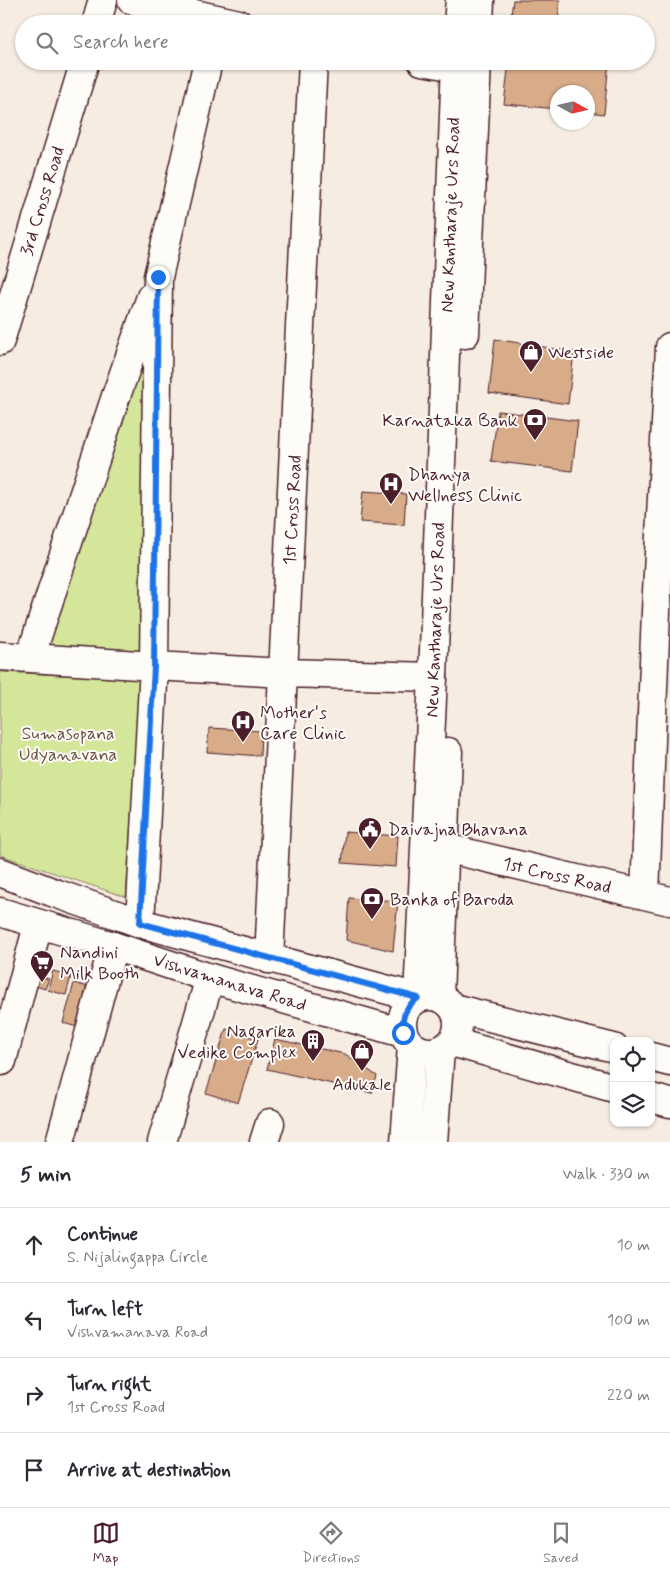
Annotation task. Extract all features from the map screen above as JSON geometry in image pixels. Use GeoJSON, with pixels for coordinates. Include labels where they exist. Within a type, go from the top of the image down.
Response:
{"type":"FeatureCollection","features":[{"type":"Feature","properties":{"kind":"street"},"geometry":{"type":"LineString","coordinates":[[99,15],[103,0]]}},
{"type":"Feature","properties":{"kind":"street"},"geometry":{"type":"LineString","coordinates":[[132,0],[195,15]]}},
{"type":"Feature","properties":{"kind":"street"},"geometry":{"type":"LineString","coordinates":[[459,15],[460,0]]}},
{"type":"Feature","properties":{"kind":"street"},"geometry":{"type":"LineString","coordinates":[[479,15],[480,0]]}},
{"type":"Feature","properties":{"kind":"street","name":"3rd Cross Road"},"geometry":{"type":"LineString","coordinates":[[0,341],[82,70]]}},
{"type":"Feature","properties":{"kind":"street"},"geometry":{"type":"LineString","coordinates":[[30,658],[112,408],[158,277],[206,70]]}},
{"type":"Feature","properties":{"kind":"street","name":"1st Cross Road"},"geometry":{"type":"LineString","coordinates":[[269,958],[313,70]]}},
{"type":"Feature","properties":{"kind":"street","name":"New Kantharaje Urs Road"},"geometry":{"type":"LineString","coordinates":[[437,1001],[433,677],[463,70]]}},
{"type":"Feature","properties":{"kind":"street","name":"New Kantharaje Urs Road"},"geometry":{"type":"LineString","coordinates":[[437,1001],[445,848],[458,489],[463,70]]}},
{"type":"Feature","properties":{"kind":"street"},"geometry":{"type":"LineString","coordinates":[[140,923],[154,666],[158,277]]}},
{"type":"Feature","properties":{"kind":"street"},"geometry":{"type":"LineString","coordinates":[[657,898],[670,347]]}},
{"type":"Feature","properties":{"kind":"street"},"geometry":{"type":"LineString","coordinates":[[0,656],[284,673],[433,677]]}},
{"type":"Feature","properties":{"kind":"street","name":"1st Cross Road"},"geometry":{"type":"LineString","coordinates":[[445,848],[657,898]]}},
{"type":"Feature","properties":{"kind":"street","name":"Vishvamanava Road"},"geometry":{"type":"LineString","coordinates":[[0,872],[140,923],[610,1047]]}},
{"type":"Feature","properties":{"kind":"street","name":"Vishvamanava Road"},"geometry":{"type":"LineString","coordinates":[[0,912],[408,1039]]}},
{"type":"Feature","properties":{"kind":"street"},"geometry":{"type":"LineString","coordinates":[[0,1061],[2,1060],[38,925]]}},
{"type":"Feature","properties":{"kind":"street"},"geometry":{"type":"LineString","coordinates":[[60,1142],[113,946]]}},
{"type":"Feature","properties":{"kind":"street"},"geometry":{"type":"LineString","coordinates":[[162,1142],[210,978]]}},
{"type":"Feature","properties":{"kind":"street"},"geometry":{"type":"LineString","coordinates":[[404,1142],[408,1039],[403,1016],[406,1009],[412,1003],[437,1001],[457,1016],[456,1034],[446,1046],[435,1052],[423,1052],[408,1039]]}},
{"type":"Feature","properties":{"kind":"street"},"geometry":{"type":"LineString","coordinates":[[446,1046],[610,1087]]}},
{"type":"Feature","properties":{"kind":"street"},"geometry":{"type":"LineString","coordinates":[[433,1142],[446,1046]]}},
{"type":"Feature","properties":{"kind":"street"},"geometry":{"type":"LineString","coordinates":[[655,1058],[670,1062]]}},
{"type":"Feature","properties":{"kind":"street"},"geometry":{"type":"LineString","coordinates":[[655,1099],[670,1103]]}},
{"type":"Feature","properties":{"kind":"street"},"geometry":{"type":"LineString","coordinates":[[264,1142],[270,1123],[270,1142]]}},
{"type":"Feature","properties":{"kind":"green space"},"geometry":{"type":"Polygon","coordinates":[[[148,328],[148,658],[38,651],[148,328]]]}},
{"type":"Feature","properties":{"kind":"green space","name":"Sumasopana Udyanavana"},"geometry":{"type":"Polygon","coordinates":[[[0,672],[140,679],[126,897],[0,855],[0,672]]]}},
{"type":"Feature","properties":{"kind":"building"},"geometry":{"type":"Polygon","coordinates":[[[513,0],[560,0],[559,15],[511,15],[513,0]]]}},
{"type":"Feature","properties":{"kind":"building"},"geometry":{"type":"Polygon","coordinates":[[[508,70],[608,70],[604,114],[595,113],[595,85],[550,85],[550,108],[504,104],[508,70]]]}},
{"type":"Feature","properties":{"kind":"building","name":"Westside"},"geometry":{"type":"Polygon","coordinates":[[[495,339],[574,352],[568,404],[489,393],[495,339]]]}},
{"type":"Feature","properties":{"kind":"building","name":"Karnataka Bank"},"geometry":{"type":"Polygon","coordinates":[[[498,411],[578,421],[572,471],[491,461],[498,411]]]}},
{"type":"Feature","properties":{"kind":"building"},"geometry":{"type":"Polygon","coordinates":[[[363,491],[406,494],[404,525],[360,522],[363,491]]]}},
{"type":"Feature","properties":{"kind":"building"},"geometry":{"type":"Polygon","coordinates":[[[209,728],[261,731],[260,756],[207,752],[209,728]]]}},
{"type":"Feature","properties":{"kind":"building","name":"Daivajna Bhavana"},"geometry":{"type":"Polygon","coordinates":[[[345,832],[398,836],[396,867],[342,863],[345,832]]]}},
{"type":"Feature","properties":{"kind":"building","name":"Banka of Baroda"},"geometry":{"type":"Polygon","coordinates":[[[349,898],[398,901],[393,951],[346,940],[349,898]]]}},
{"type":"Feature","properties":{"kind":"building"},"geometry":{"type":"Polygon","coordinates":[[[53,971],[71,976],[66,995],[48,990],[53,971]]]}},
{"type":"Feature","properties":{"kind":"building","name":"Nandini Milk Booth"},"geometry":{"type":"Polygon","coordinates":[[[39,976],[49,979],[45,989],[36,986],[39,976]]]}},
{"type":"Feature","properties":{"kind":"building"},"geometry":{"type":"Polygon","coordinates":[[[74,983],[92,988],[81,1028],[63,1023],[74,983]]]}},
{"type":"Feature","properties":{"kind":"building"},"geometry":{"type":"Polygon","coordinates":[[[226,1029],[258,1039],[238,1103],[206,1093],[226,1029]]]}},
{"type":"Feature","properties":{"kind":"building","name":"Nagarika Vedike Complex"},"geometry":{"type":"Polygon","coordinates":[[[275,1039],[345,1054],[377,1076],[372,1093],[267,1069],[275,1039]]]}},
{"type":"Feature","properties":{"kind":"place","name":"Westside"},"geometry":{"type":"Point","coordinates":[531,373]}},
{"type":"Feature","properties":{"kind":"place","name":"Karnataka Bank"},"geometry":{"type":"Point","coordinates":[535,441]}},
{"type":"Feature","properties":{"kind":"place","name":"Dhanya Wellness Clinic"},"geometry":{"type":"Point","coordinates":[391,505]}},
{"type":"Feature","properties":{"kind":"place","name":"Mother's Care Clinic"},"geometry":{"type":"Point","coordinates":[243,743]}},
{"type":"Feature","properties":{"kind":"place","name":"Daivajna Bhavana"},"geometry":{"type":"Point","coordinates":[370,850]}},
{"type":"Feature","properties":{"kind":"place","name":"Banka of Baroda"},"geometry":{"type":"Point","coordinates":[372,920]}},
{"type":"Feature","properties":{"kind":"place","name":"Nandini Milk Booth"},"geometry":{"type":"Point","coordinates":[42,983]}},
{"type":"Feature","properties":{"kind":"place","name":"Nagarika Vedike Complex"},"geometry":{"type":"Point","coordinates":[313,1062]}},
{"type":"Feature","properties":{"kind":"place","name":"Adukale"},"geometry":{"type":"Point","coordinates":[362,1072]}},
{"type":"Feature","properties":{"kind":"route"},"geometry":{"type":"LineString","coordinates":[[158,277],[154,666],[140,923],[418,998],[406,1009],[403,1016],[403,1033]]}}]}
